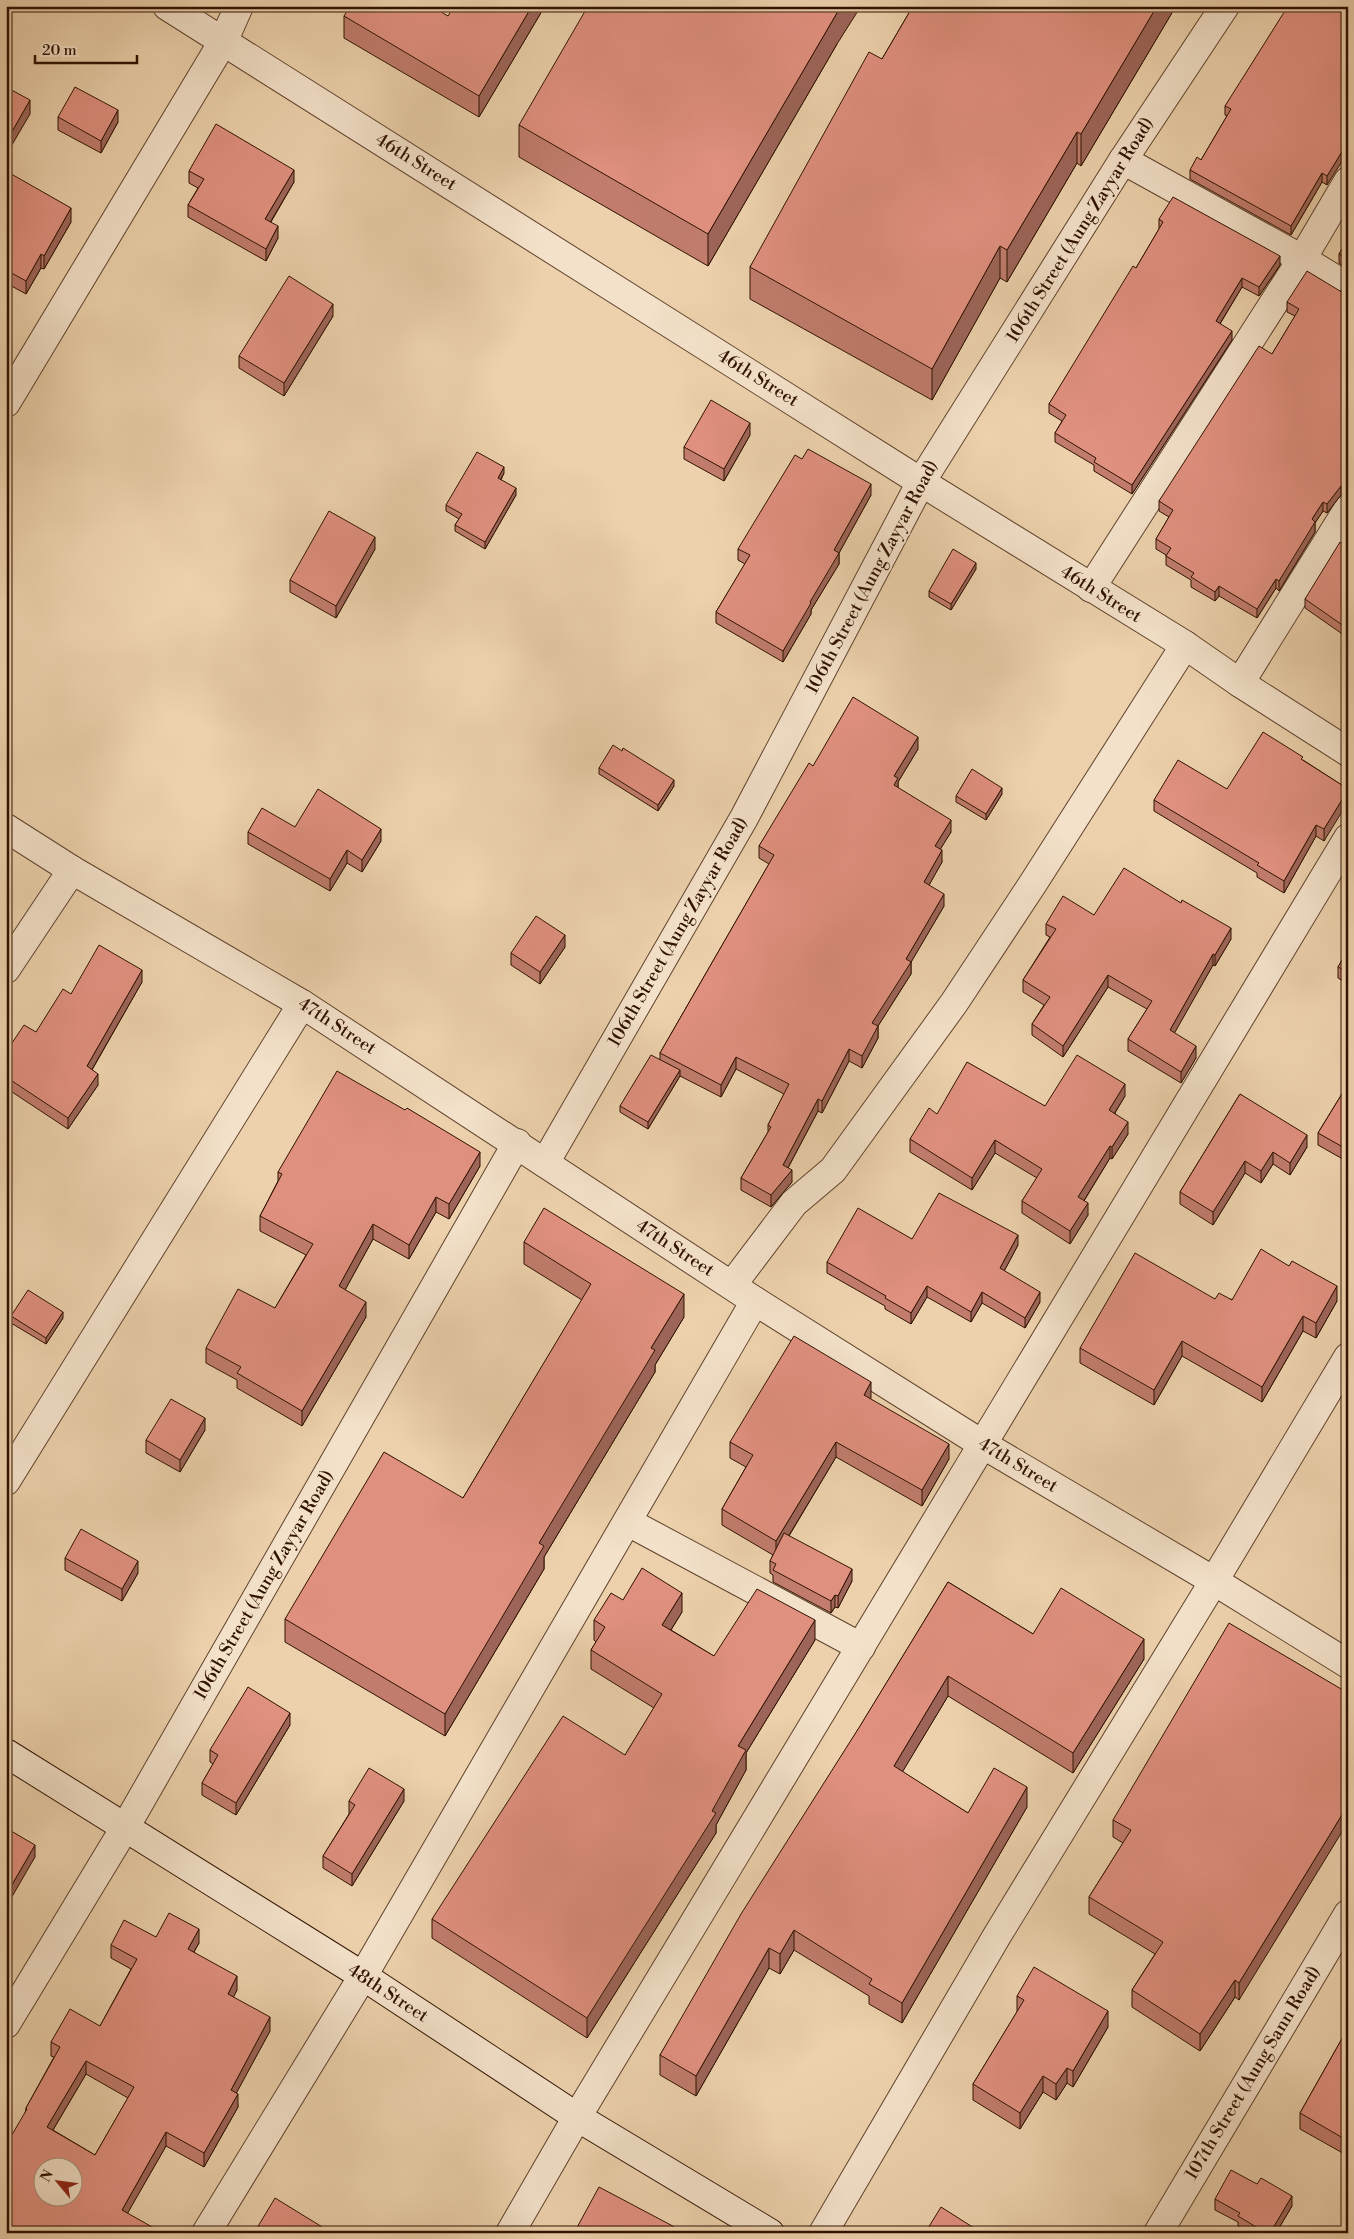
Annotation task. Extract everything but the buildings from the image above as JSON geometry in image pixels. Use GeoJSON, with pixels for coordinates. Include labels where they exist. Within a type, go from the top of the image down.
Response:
{"type":"FeatureCollection","features":[{"type":"Feature","properties":{"kind":"street","name":"46th Street"},"geometry":{"type":"LineString","coordinates":[[167,6],[224,40],[921,482],[1185,645],[1240,683],[1348,752]]}},
{"type":"Feature","properties":{"kind":"street"},"geometry":{"type":"LineString","coordinates":[[6,403],[224,40],[240,6]]}},
{"type":"Feature","properties":{"kind":"street","name":"106th Street (Aung Zayyar Road)"},"geometry":{"type":"LineString","coordinates":[[545,1163],[744,818],[921,482],[1123,160],[1225,6]]}},
{"type":"Feature","properties":{"kind":"street"},"geometry":{"type":"LineString","coordinates":[[1123,160],[1302,259],[1348,287]]}},
{"type":"Feature","properties":{"kind":"street"},"geometry":{"type":"LineString","coordinates":[[1091,588],[1302,259],[1348,182]]}},
{"type":"Feature","properties":{"kind":"street"},"geometry":{"type":"LineString","coordinates":[[1240,683],[1348,509]]}},
{"type":"Feature","properties":{"kind":"street"},"geometry":{"type":"LineString","coordinates":[[732,1285],[794,1203],[833,1170],[954,1003],[1032,886],[1185,645]]}},
{"type":"Feature","properties":{"kind":"street","name":"47th Street"},"geometry":{"type":"LineString","coordinates":[[6,828],[72,870],[302,1004],[755,1301],[982,1444],[1214,1581],[1348,1664]]}},
{"type":"Feature","properties":{"kind":"street"},"geometry":{"type":"LineString","coordinates":[[510,2233],[577,2117],[1348,838]]}},
{"type":"Feature","properties":{"kind":"street"},"geometry":{"type":"LineString","coordinates":[[6,969],[72,870]]}},
{"type":"Feature","properties":{"kind":"street"},"geometry":{"type":"LineString","coordinates":[[6,1480],[302,1004]]}},
{"type":"Feature","properties":{"kind":"street","name":"106th Street (Aung Zayyar Road)"},"geometry":{"type":"LineString","coordinates":[[6,2024],[126,1826],[516,1143]]}},
{"type":"Feature","properties":{"kind":"street"},"geometry":{"type":"LineString","coordinates":[[206,2233],[363,1976],[755,1301]]}},
{"type":"Feature","properties":{"kind":"street"},"geometry":{"type":"LineString","coordinates":[[822,2233],[998,1934],[1214,1581],[1348,1357]]}},
{"type":"Feature","properties":{"kind":"street"},"geometry":{"type":"LineString","coordinates":[[628,1522],[861,1647]]}},
{"type":"Feature","properties":{"kind":"street","name":"48th Street"},"geometry":{"type":"LineString","coordinates":[[6,1753],[126,1826],[363,1976],[577,2117],[770,2233]]}},
{"type":"Feature","properties":{"kind":"street","name":"107th Street (Aung Sann Road)"},"geometry":{"type":"LineString","coordinates":[[1158,2233],[1348,1914]]}}]}
